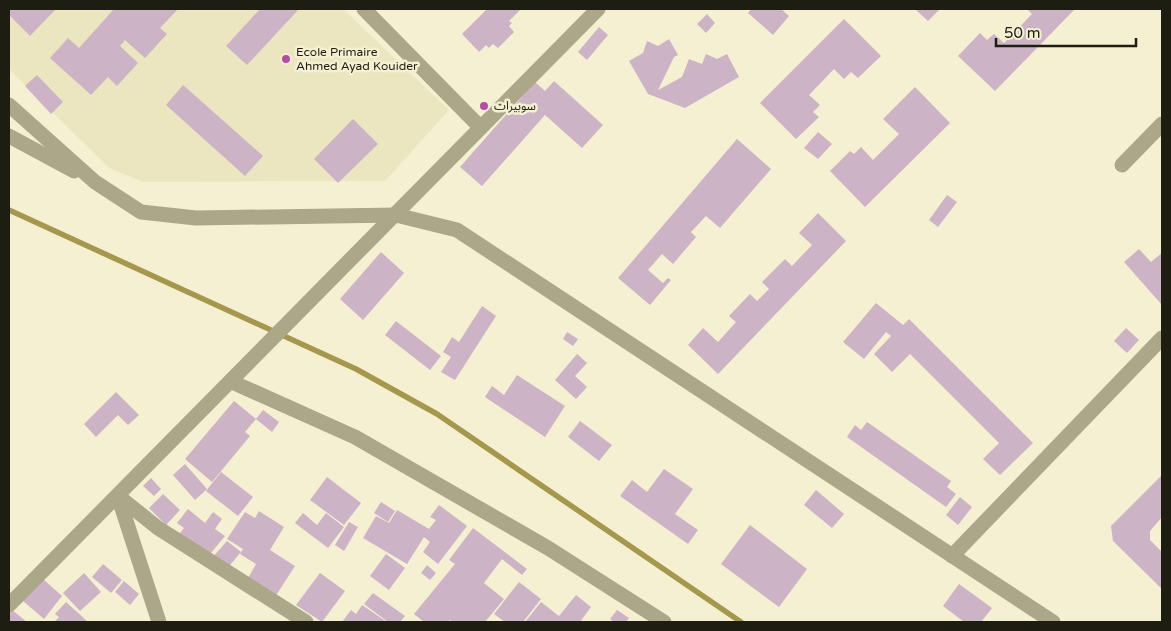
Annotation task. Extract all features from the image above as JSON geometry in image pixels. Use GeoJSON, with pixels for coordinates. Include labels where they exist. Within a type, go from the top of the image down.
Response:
{"type":"FeatureCollection","features":[{"type":"Feature","properties":{"kind":"street"},"geometry":{"type":"LineString","coordinates":[[364,9],[479,126]]}},
{"type":"Feature","properties":{"kind":"street"},"geometry":{"type":"LineString","coordinates":[[9,605],[255,359],[396,215],[479,126],[598,9]]}},
{"type":"Feature","properties":{"kind":"street"},"geometry":{"type":"LineString","coordinates":[[9,105],[95,182]]}},
{"type":"Feature","properties":{"kind":"street"},"geometry":{"type":"LineString","coordinates":[[1122,165],[1162,124]]}},
{"type":"Feature","properties":{"kind":"street"},"geometry":{"type":"LineString","coordinates":[[9,136],[95,182],[141,212],[187,217],[396,215],[457,230],[1052,622]]}},
{"type":"Feature","properties":{"kind":"street"},"geometry":{"type":"LineString","coordinates":[[952,556],[1162,338]]}},
{"type":"Feature","properties":{"kind":"street"},"geometry":{"type":"LineString","coordinates":[[232,382],[355,437],[548,548],[664,622]]}},
{"type":"Feature","properties":{"kind":"street"},"geometry":{"type":"LineString","coordinates":[[118,496],[160,622]]}},
{"type":"Feature","properties":{"kind":"street"},"geometry":{"type":"LineString","coordinates":[[118,496],[158,528],[306,622]]}},
{"type":"Feature","properties":{"kind":"shaded area","name":"Ecole Primaire Ahmed Ayad Kouider"},"geometry":{"type":"Polygon","coordinates":[[[9,9],[343,9],[449,110],[385,181],[143,182],[109,168],[9,69],[9,9]]]}},
{"type":"Feature","properties":{"kind":"building"},"geometry":{"type":"Polygon","coordinates":[[[9,9],[56,9],[30,36],[9,15],[9,9]]]}},
{"type":"Feature","properties":{"kind":"building"},"geometry":{"type":"Polygon","coordinates":[[[114,9],[178,9],[160,28],[167,34],[145,58],[125,40],[120,46],[138,63],[117,86],[108,77],[91,95],[50,58],[68,38],[79,48],[114,9]]]}},
{"type":"Feature","properties":{"kind":"building"},"geometry":{"type":"Polygon","coordinates":[[[260,9],[299,9],[247,65],[226,46],[260,9]]]}},
{"type":"Feature","properties":{"kind":"building"},"geometry":{"type":"Polygon","coordinates":[[[487,9],[521,9],[509,21],[512,23],[509,26],[514,32],[498,48],[493,44],[489,48],[486,45],[479,52],[462,34],[487,9]]]}},
{"type":"Feature","properties":{"kind":"building"},"geometry":{"type":"Polygon","coordinates":[[[751,9],[781,9],[789,16],[773,35],[748,13],[751,9]]]}},
{"type":"Feature","properties":{"kind":"building"},"geometry":{"type":"Polygon","coordinates":[[[915,9],[940,9],[928,21],[915,9]]]}},
{"type":"Feature","properties":{"kind":"building"},"geometry":{"type":"Polygon","coordinates":[[[1027,9],[1075,9],[995,91],[958,56],[980,33],[987,40],[994,34],[1004,43],[1032,14],[1027,9]]]}},
{"type":"Feature","properties":{"kind":"building"},"geometry":{"type":"Polygon","coordinates":[[[707,14],[715,23],[706,33],[697,24],[707,14]]]}},
{"type":"Feature","properties":{"kind":"building"},"geometry":{"type":"Polygon","coordinates":[[[844,19],[881,56],[858,78],[851,72],[844,79],[834,69],[809,95],[820,105],[813,112],[819,117],[796,139],[760,103],[844,19]]]}},
{"type":"Feature","properties":{"kind":"building"},"geometry":{"type":"Polygon","coordinates":[[[599,27],[608,35],[587,60],[578,52],[599,27]]]}},
{"type":"Feature","properties":{"kind":"building"},"geometry":{"type":"Polygon","coordinates":[[[669,39],[678,55],[674,57],[658,90],[682,77],[689,59],[702,64],[706,54],[717,59],[727,54],[739,77],[685,108],[648,94],[629,61],[643,53],[647,41],[658,46],[669,39]]]}},
{"type":"Feature","properties":{"kind":"building"},"geometry":{"type":"Polygon","coordinates":[[[37,75],[63,102],[51,114],[25,86],[37,75]]]}},
{"type":"Feature","properties":{"kind":"building"},"geometry":{"type":"Polygon","coordinates":[[[554,81],[603,125],[582,148],[545,115],[482,186],[460,167],[535,82],[545,91],[554,81]]]}},
{"type":"Feature","properties":{"kind":"building"},"geometry":{"type":"Polygon","coordinates":[[[183,85],[263,156],[245,176],[166,105],[183,85]]]}},
{"type":"Feature","properties":{"kind":"building"},"geometry":{"type":"Polygon","coordinates":[[[915,87],[950,123],[865,207],[830,171],[850,151],[854,154],[861,147],[873,160],[899,134],[883,119],[915,87]]]}},
{"type":"Feature","properties":{"kind":"building"},"geometry":{"type":"Polygon","coordinates":[[[353,119],[378,144],[338,183],[314,159],[353,119]]]}},
{"type":"Feature","properties":{"kind":"building"},"geometry":{"type":"Polygon","coordinates":[[[818,132],[832,144],[818,159],[804,148],[818,132]]]}},
{"type":"Feature","properties":{"kind":"building"},"geometry":{"type":"Polygon","coordinates":[[[737,139],[771,169],[720,228],[706,216],[691,232],[696,237],[673,264],[662,254],[648,270],[663,283],[668,278],[671,280],[650,305],[618,278],[737,139]]]}},
{"type":"Feature","properties":{"kind":"building"},"geometry":{"type":"Polygon","coordinates":[[[947,195],[957,202],[938,227],[929,220],[947,195]]]}},
{"type":"Feature","properties":{"kind":"building"},"geometry":{"type":"Polygon","coordinates":[[[818,213],[846,241],[718,374],[688,345],[703,328],[718,342],[736,322],[729,316],[750,294],[757,301],[769,289],[762,282],[785,259],[792,266],[812,245],[799,233],[818,213]]]}},
{"type":"Feature","properties":{"kind":"building"},"geometry":{"type":"Polygon","coordinates":[[[1139,249],[1151,262],[1162,253],[1162,305],[1124,262],[1139,249]]]}},
{"type":"Feature","properties":{"kind":"building"},"geometry":{"type":"Polygon","coordinates":[[[381,252],[404,273],[363,320],[340,299],[381,252]]]}},
{"type":"Feature","properties":{"kind":"building"},"geometry":{"type":"Polygon","coordinates":[[[876,303],[903,325],[909,319],[1033,443],[1000,475],[983,459],[999,443],[910,354],[892,372],[874,354],[891,336],[886,332],[864,359],[843,342],[876,303]]]}},
{"type":"Feature","properties":{"kind":"building"},"geometry":{"type":"Polygon","coordinates":[[[482,306],[496,316],[455,380],[441,372],[451,357],[443,352],[452,337],[459,342],[482,306]]]}},
{"type":"Feature","properties":{"kind":"building"},"geometry":{"type":"Polygon","coordinates":[[[396,321],[441,356],[430,370],[385,335],[396,321]]]}},
{"type":"Feature","properties":{"kind":"building"},"geometry":{"type":"Polygon","coordinates":[[[1126,328],[1139,340],[1127,353],[1114,341],[1126,328]]]}},
{"type":"Feature","properties":{"kind":"building"},"geometry":{"type":"Polygon","coordinates":[[[567,332],[578,339],[573,346],[563,339],[567,332]]]}},
{"type":"Feature","properties":{"kind":"building"},"geometry":{"type":"Polygon","coordinates":[[[577,354],[587,363],[575,376],[587,387],[576,399],[555,380],[577,354]]]}},
{"type":"Feature","properties":{"kind":"building"},"geometry":{"type":"Polygon","coordinates":[[[517,375],[565,406],[545,437],[485,397],[492,386],[504,395],[517,375]]]}},
{"type":"Feature","properties":{"kind":"building"},"geometry":{"type":"Polygon","coordinates":[[[116,392],[139,415],[128,425],[118,415],[96,437],[84,424],[116,392]]]}},
{"type":"Feature","properties":{"kind":"building"},"geometry":{"type":"Polygon","coordinates":[[[234,401],[256,419],[245,432],[250,436],[212,482],[185,459],[234,401]]]}},
{"type":"Feature","properties":{"kind":"building"},"geometry":{"type":"Polygon","coordinates":[[[263,410],[279,422],[272,432],[256,419],[263,410]]]}},
{"type":"Feature","properties":{"kind":"building"},"geometry":{"type":"Polygon","coordinates":[[[580,421],[612,445],[599,461],[568,437],[580,421]]]}},
{"type":"Feature","properties":{"kind":"building"},"geometry":{"type":"Polygon","coordinates":[[[867,422],[951,481],[947,487],[956,494],[946,507],[847,437],[855,425],[861,430],[867,422]]]}},
{"type":"Feature","properties":{"kind":"building"},"geometry":{"type":"Polygon","coordinates":[[[185,464],[207,489],[195,500],[173,475],[185,464]]]}},
{"type":"Feature","properties":{"kind":"building"},"geometry":{"type":"Polygon","coordinates":[[[664,469],[693,489],[675,514],[698,530],[688,544],[620,496],[632,480],[647,492],[664,469]]]}},
{"type":"Feature","properties":{"kind":"building"},"geometry":{"type":"Polygon","coordinates":[[[221,472],[253,497],[238,516],[206,491],[221,472]]]}},
{"type":"Feature","properties":{"kind":"building"},"geometry":{"type":"Polygon","coordinates":[[[1162,475],[1162,517],[1150,531],[1150,540],[1162,552],[1162,589],[1113,541],[1111,526],[1162,475]]]}},
{"type":"Feature","properties":{"kind":"building"},"geometry":{"type":"Polygon","coordinates":[[[327,477],[361,503],[344,525],[310,500],[327,477]]]}},
{"type":"Feature","properties":{"kind":"building"},"geometry":{"type":"Polygon","coordinates":[[[151,478],[161,489],[154,496],[143,486],[151,478]]]}},
{"type":"Feature","properties":{"kind":"building"},"geometry":{"type":"Polygon","coordinates":[[[816,490],[844,514],[832,528],[804,505],[816,490]]]}},
{"type":"Feature","properties":{"kind":"building"},"geometry":{"type":"Polygon","coordinates":[[[163,494],[180,510],[166,525],[149,508],[163,494]]]}},
{"type":"Feature","properties":{"kind":"building"},"geometry":{"type":"Polygon","coordinates":[[[960,497],[972,507],[958,525],[946,515],[960,497]]]}},
{"type":"Feature","properties":{"kind":"building"},"geometry":{"type":"Polygon","coordinates":[[[381,502],[395,511],[388,522],[374,513],[381,502]]]}},
{"type":"Feature","properties":{"kind":"building"},"geometry":{"type":"Polygon","coordinates":[[[439,505],[467,526],[438,564],[423,552],[430,542],[424,537],[407,564],[363,538],[376,516],[389,523],[397,510],[429,529],[436,520],[430,517],[439,505]]]}},
{"type":"Feature","properties":{"kind":"building"},"geometry":{"type":"Polygon","coordinates":[[[188,509],[205,523],[213,512],[222,519],[215,529],[225,536],[206,559],[177,537],[184,528],[177,523],[188,509]]]}},
{"type":"Feature","properties":{"kind":"building"},"geometry":{"type":"Polygon","coordinates":[[[259,511],[284,527],[270,550],[295,566],[275,597],[247,580],[256,564],[240,554],[243,549],[227,539],[245,512],[255,518],[259,511]]]}},
{"type":"Feature","properties":{"kind":"building"},"geometry":{"type":"Polygon","coordinates":[[[303,513],[317,525],[326,513],[344,527],[328,548],[295,523],[303,513]]]}},
{"type":"Feature","properties":{"kind":"building"},"geometry":{"type":"Polygon","coordinates":[[[349,522],[358,527],[344,551],[335,545],[349,522]]]}},
{"type":"Feature","properties":{"kind":"building"},"geometry":{"type":"Polygon","coordinates":[[[750,525],[807,569],[779,607],[721,564],[750,525]]]}},
{"type":"Feature","properties":{"kind":"building"},"geometry":{"type":"Polygon","coordinates":[[[473,528],[527,569],[522,575],[502,559],[484,583],[504,599],[485,622],[453,622],[450,620],[448,622],[424,622],[414,614],[455,564],[449,560],[473,528]]]}},
{"type":"Feature","properties":{"kind":"building"},"geometry":{"type":"Polygon","coordinates":[[[227,541],[241,552],[225,571],[211,559],[227,541]]]}},
{"type":"Feature","properties":{"kind":"building"},"geometry":{"type":"Polygon","coordinates":[[[386,554],[405,568],[389,590],[370,576],[386,554]]]}},
{"type":"Feature","properties":{"kind":"building"},"geometry":{"type":"Polygon","coordinates":[[[103,564],[122,580],[111,593],[92,577],[103,564]]]}},
{"type":"Feature","properties":{"kind":"building"},"geometry":{"type":"Polygon","coordinates":[[[427,565],[436,573],[430,580],[421,573],[427,565]]]}},
{"type":"Feature","properties":{"kind":"building"},"geometry":{"type":"Polygon","coordinates":[[[84,573],[101,592],[80,611],[63,593],[84,573]]]}},
{"type":"Feature","properties":{"kind":"building"},"geometry":{"type":"Polygon","coordinates":[[[320,573],[345,591],[322,622],[296,605],[320,573]]]}},
{"type":"Feature","properties":{"kind":"building"},"geometry":{"type":"Polygon","coordinates":[[[43,579],[62,596],[44,619],[23,601],[43,579]]]}},
{"type":"Feature","properties":{"kind":"building"},"geometry":{"type":"Polygon","coordinates":[[[124,581],[139,594],[130,605],[115,592],[124,581]]]}},
{"type":"Feature","properties":{"kind":"building"},"geometry":{"type":"Polygon","coordinates":[[[519,582],[541,599],[523,622],[505,622],[494,614],[519,582]]]}},
{"type":"Feature","properties":{"kind":"building"},"geometry":{"type":"Polygon","coordinates":[[[959,584],[992,608],[981,622],[964,622],[943,606],[959,584]]]}},
{"type":"Feature","properties":{"kind":"building"},"geometry":{"type":"Polygon","coordinates":[[[373,593],[405,616],[400,622],[388,622],[364,604],[373,593]]]}},
{"type":"Feature","properties":{"kind":"building"},"geometry":{"type":"Polygon","coordinates":[[[576,595],[591,607],[580,622],[525,622],[541,602],[559,616],[576,595]]]}},
{"type":"Feature","properties":{"kind":"building"},"geometry":{"type":"Polygon","coordinates":[[[66,602],[87,621],[54,622],[59,617],[55,614],[66,602]]]}},
{"type":"Feature","properties":{"kind":"building"},"geometry":{"type":"Polygon","coordinates":[[[362,605],[387,622],[342,622],[351,610],[356,614],[362,605]]]}},
{"type":"Feature","properties":{"kind":"building"},"geometry":{"type":"Polygon","coordinates":[[[12,610],[27,622],[9,622],[9,613],[12,610]]]}},
{"type":"Feature","properties":{"kind":"building"},"geometry":{"type":"Polygon","coordinates":[[[617,610],[629,618],[626,622],[614,622],[610,619],[617,610]]]}},
{"type":"Feature","properties":{"kind":"waterway"},"geometry":{"type":"LineString","coordinates":[[9,210],[356,369],[437,414],[741,622]]}},
{"type":"Feature","properties":{"kind":"place","name":"Ecole Primaire Ahmed Ayad Kouider"},"geometry":{"type":"Point","coordinates":[286,59]}},
{"type":"Feature","properties":{"kind":"place","name":"سوبيرات"},"geometry":{"type":"Point","coordinates":[484,106]}}]}
